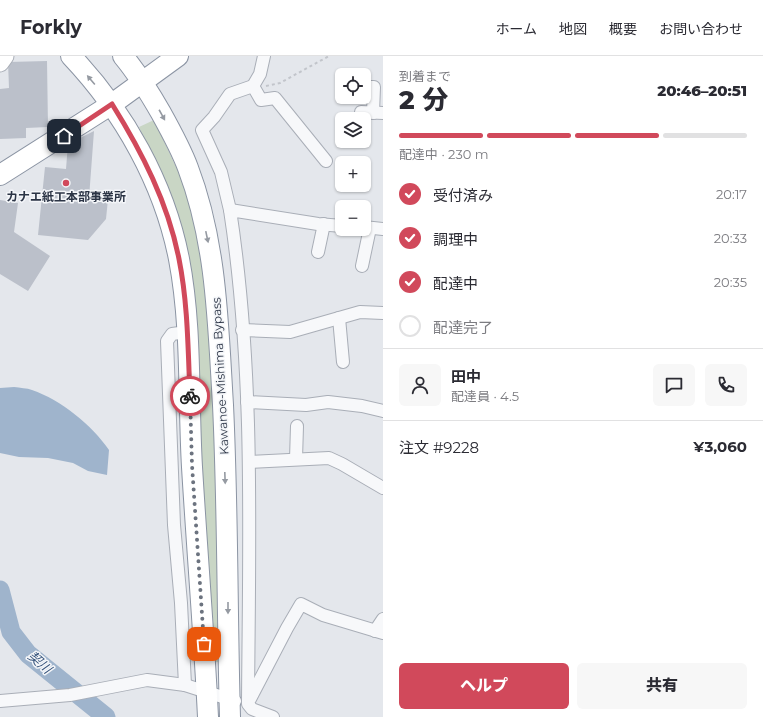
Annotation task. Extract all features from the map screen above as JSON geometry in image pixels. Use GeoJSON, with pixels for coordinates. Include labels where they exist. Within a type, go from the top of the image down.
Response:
{"type":"FeatureCollection","features":[{"type":"Feature","properties":{"kind":"highway"},"geometry":{"type":"LineString","coordinates":[[71,56],[112,104],[128,129],[160,195],[171,226],[179,260],[187,332],[192,465],[208,717]]}},
{"type":"Feature","properties":{"kind":"highway","name":"Kawanoe-Mishima Bypass"},"geometry":{"type":"LineString","coordinates":[[123,56],[143,81],[176,141],[188,169],[200,208],[212,261],[217,299],[236,707]]}},
{"type":"Feature","properties":{"kind":"highway"},"geometry":{"type":"LineString","coordinates":[[0,175],[112,104],[178,56]]}},
{"type":"Feature","properties":{"kind":"main road"},"geometry":{"type":"LineString","coordinates":[[0,63],[5,56]]}},
{"type":"Feature","properties":{"kind":"street"},"geometry":{"type":"LineString","coordinates":[[236,707],[250,462],[247,402],[235,240],[221,172],[202,130],[214,117],[230,94],[252,86],[260,74],[264,56]]}},
{"type":"Feature","properties":{"kind":"street"},"geometry":{"type":"LineString","coordinates":[[252,86],[261,100],[275,98],[326,161]]}},
{"type":"Feature","properties":{"kind":"street"},"geometry":{"type":"LineString","coordinates":[[371,87],[374,87],[373,113]]}},
{"type":"Feature","properties":{"kind":"street"},"geometry":{"type":"LineString","coordinates":[[230,210],[335,225]]}},
{"type":"Feature","properties":{"kind":"street"},"geometry":{"type":"LineString","coordinates":[[318,252],[324,224]]}},
{"type":"Feature","properties":{"kind":"street"},"geometry":{"type":"LineString","coordinates":[[371,228],[383,229]]}},
{"type":"Feature","properties":{"kind":"street"},"geometry":{"type":"LineString","coordinates":[[362,266],[366,236]]}},
{"type":"Feature","properties":{"kind":"street"},"geometry":{"type":"LineString","coordinates":[[242,330],[290,332],[360,312],[383,313]]}},
{"type":"Feature","properties":{"kind":"street"},"geometry":{"type":"LineString","coordinates":[[339,318],[343,362]]}},
{"type":"Feature","properties":{"kind":"street"},"geometry":{"type":"LineString","coordinates":[[185,685],[181,604],[174,525],[167,341],[172,334],[187,332]]}},
{"type":"Feature","properties":{"kind":"street"},"geometry":{"type":"LineString","coordinates":[[247,402],[306,405],[328,402],[362,406],[383,411]]}},
{"type":"Feature","properties":{"kind":"street"},"geometry":{"type":"LineString","coordinates":[[296,459],[297,426]]}},
{"type":"Feature","properties":{"kind":"street"},"geometry":{"type":"LineString","coordinates":[[250,462],[329,458],[383,488]]}},
{"type":"Feature","properties":{"kind":"street"},"geometry":{"type":"LineString","coordinates":[[236,707],[301,604],[323,615],[379,632],[383,619]]}},
{"type":"Feature","properties":{"kind":"street"},"geometry":{"type":"LineString","coordinates":[[0,701],[70,695],[147,680],[185,685],[207,691],[236,707],[252,709],[273,717]]}},
{"type":"Feature","properties":{"kind":"path"},"geometry":{"type":"LineString","coordinates":[[252,86],[280,83],[329,56]]}},
{"type":"Feature","properties":{"kind":"green space"},"geometry":{"type":"Polygon","coordinates":[[[154,120],[184,184],[199,229],[207,281],[221,560],[218,662],[211,663],[200,485],[161,176],[139,127],[154,120]]]}},
{"type":"Feature","properties":{"kind":"water"},"geometry":{"type":"Polygon","coordinates":[[[14,387],[30,389],[54,400],[75,414],[94,431],[109,450],[107,475],[88,471],[73,463],[48,458],[19,457],[0,453],[0,388],[14,387]]]}},
{"type":"Feature","properties":{"kind":"building"},"geometry":{"type":"Polygon","coordinates":[[[47,61],[48,127],[26,128],[26,138],[0,139],[0,89],[9,88],[8,62],[47,61]]]}},
{"type":"Feature","properties":{"kind":"building","name":"カナエ紙工本部事業所"},"geometry":{"type":"Polygon","coordinates":[[[94,131],[89,198],[108,199],[106,219],[88,240],[38,235],[45,167],[66,169],[68,144],[94,131]]]}},
{"type":"Feature","properties":{"kind":"building"},"geometry":{"type":"Polygon","coordinates":[[[0,200],[18,203],[14,232],[50,256],[28,291],[0,274],[0,200]]]}},
{"type":"Feature","properties":{"kind":"waterway","name":"契川"},"geometry":{"type":"LineString","coordinates":[[0,590],[11,632],[28,654],[106,717]]}},
{"type":"Feature","properties":{"kind":"way so far"},"geometry":{"type":"LineString","coordinates":[[190,396],[192,465],[204,644]]}},
{"type":"Feature","properties":{"kind":"place","name":"カナエ紙工本部事業所"},"geometry":{"type":"Point","coordinates":[66,183]}},
{"type":"Feature","properties":{"kind":"route"},"geometry":{"type":"LineString","coordinates":[[64,136],[112,104],[128,129],[145,162],[160,195],[171,226],[179,260],[187,332],[190,396]]}}]}
